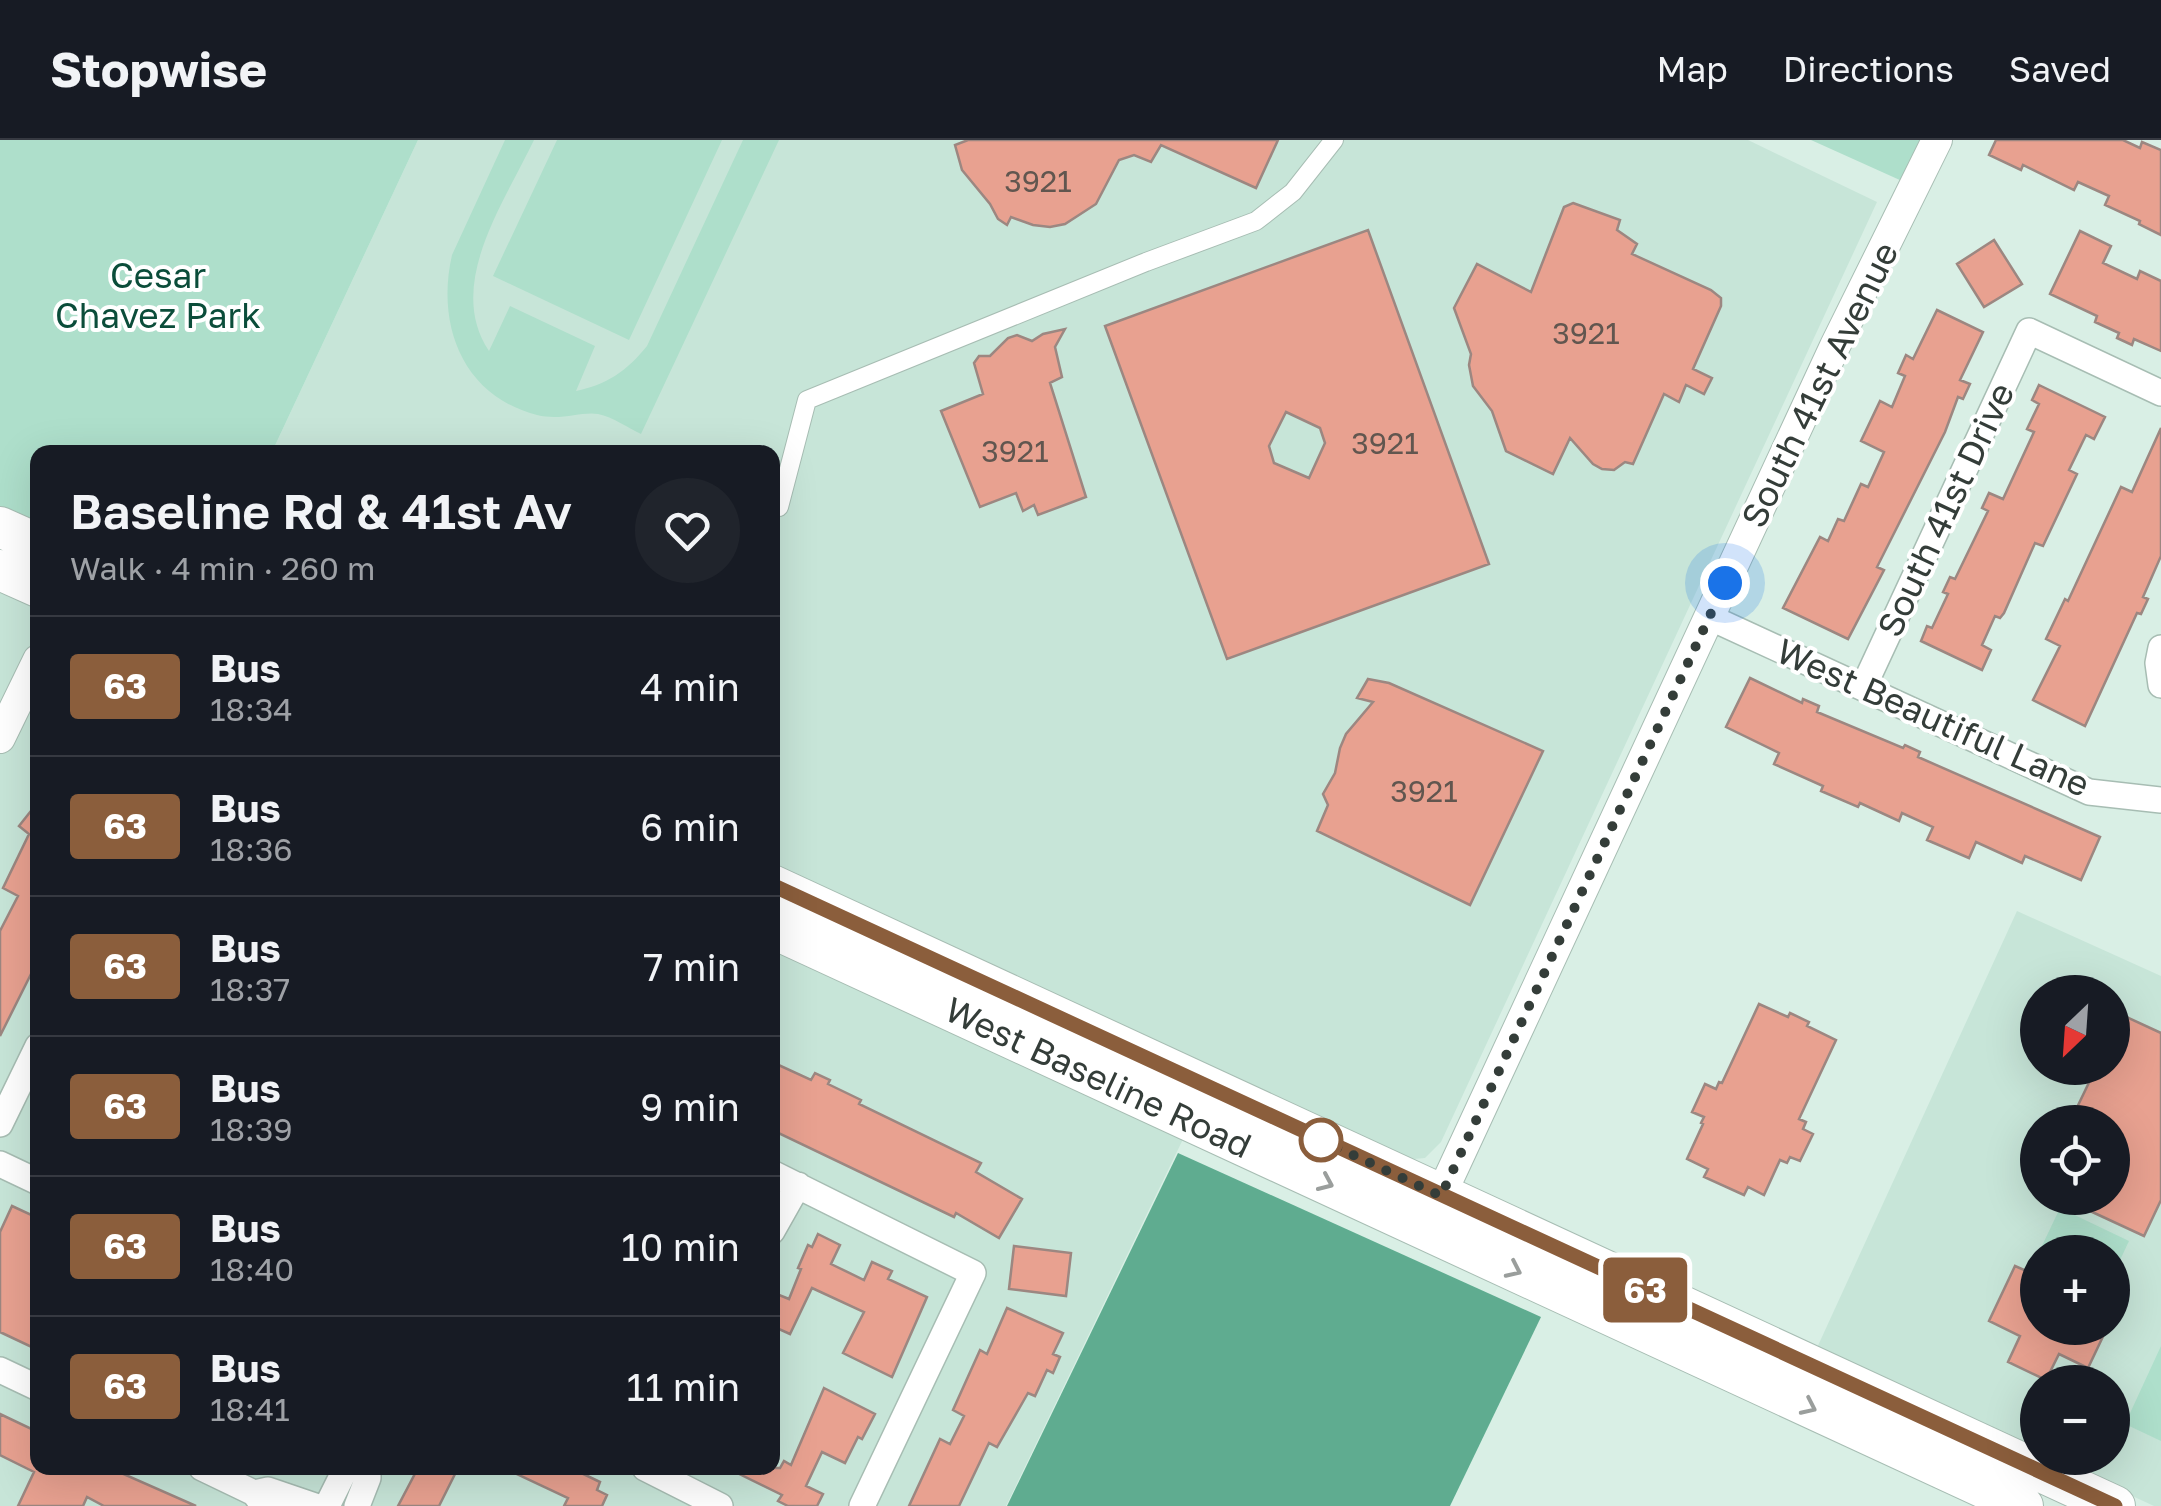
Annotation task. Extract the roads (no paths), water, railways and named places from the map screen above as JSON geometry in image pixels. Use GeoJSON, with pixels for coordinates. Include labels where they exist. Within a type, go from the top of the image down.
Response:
{"type":"FeatureCollection","features":[{"type":"Feature","properties":{"kind":"main road"},"geometry":{"type":"LineString","coordinates":[[0,527],[30,540]]}},
{"type":"Feature","properties":{"kind":"main road"},"geometry":{"type":"LineString","coordinates":[[0,570],[30,583]]}},
{"type":"Feature","properties":{"kind":"main road","name":"West Baseline Road"},"geometry":{"type":"LineString","coordinates":[[780,889],[2023,1506]]}},
{"type":"Feature","properties":{"kind":"main road","name":"West Baseline Road"},"geometry":{"type":"LineString","coordinates":[[780,931],[2115,1506]]}},
{"type":"Feature","properties":{"kind":"street"},"geometry":{"type":"LineString","coordinates":[[780,508],[807,400],[1256,221],[1293,192],[1334,140]]}},
{"type":"Feature","properties":{"kind":"street","name":"South 41st Avenue"},"geometry":{"type":"LineString","coordinates":[[1433,1212],[1709,616],[1937,140]]}},
{"type":"Feature","properties":{"kind":"street","name":"South 41st Drive"},"geometry":{"type":"LineString","coordinates":[[1863,688],[2029,332],[2161,394]]}},
{"type":"Feature","properties":{"kind":"street","name":"West Beautiful Lane"},"geometry":{"type":"LineString","coordinates":[[1709,616],[2090,792],[2161,800]]}},
{"type":"Feature","properties":{"kind":"street"},"geometry":{"type":"LineString","coordinates":[[2161,648],[2161,685]]}},
{"type":"Feature","properties":{"kind":"street"},"geometry":{"type":"LineString","coordinates":[[0,738],[30,676]]}},
{"type":"Feature","properties":{"kind":"street"},"geometry":{"type":"LineString","coordinates":[[0,1124],[30,1062]]}},
{"type":"Feature","properties":{"kind":"street"},"geometry":{"type":"LineString","coordinates":[[0,1164],[30,1178]]}},
{"type":"Feature","properties":{"kind":"street"},"geometry":{"type":"LineString","coordinates":[[780,1177],[973,1273],[862,1506]]}},
{"type":"Feature","properties":{"kind":"street"},"geometry":{"type":"LineString","coordinates":[[780,1218],[798,1185]]}},
{"type":"Feature","properties":{"kind":"street"},"geometry":{"type":"LineString","coordinates":[[0,1370],[30,1384]]}},
{"type":"Feature","properties":{"kind":"street"},"geometry":{"type":"LineString","coordinates":[[215,1475],[259,1499],[268,1490],[326,1506],[342,1475]]}},
{"type":"Feature","properties":{"kind":"street"},"geometry":{"type":"LineString","coordinates":[[356,1506],[368,1475]]}},
{"type":"Feature","properties":{"kind":"street"},"geometry":{"type":"LineString","coordinates":[[659,1475],[720,1506]]}},
{"type":"Feature","properties":{"kind":"park label","name":"Cesar Chavez Park"},"geometry":{"type":"Point","coordinates":[158,296]}}]}
